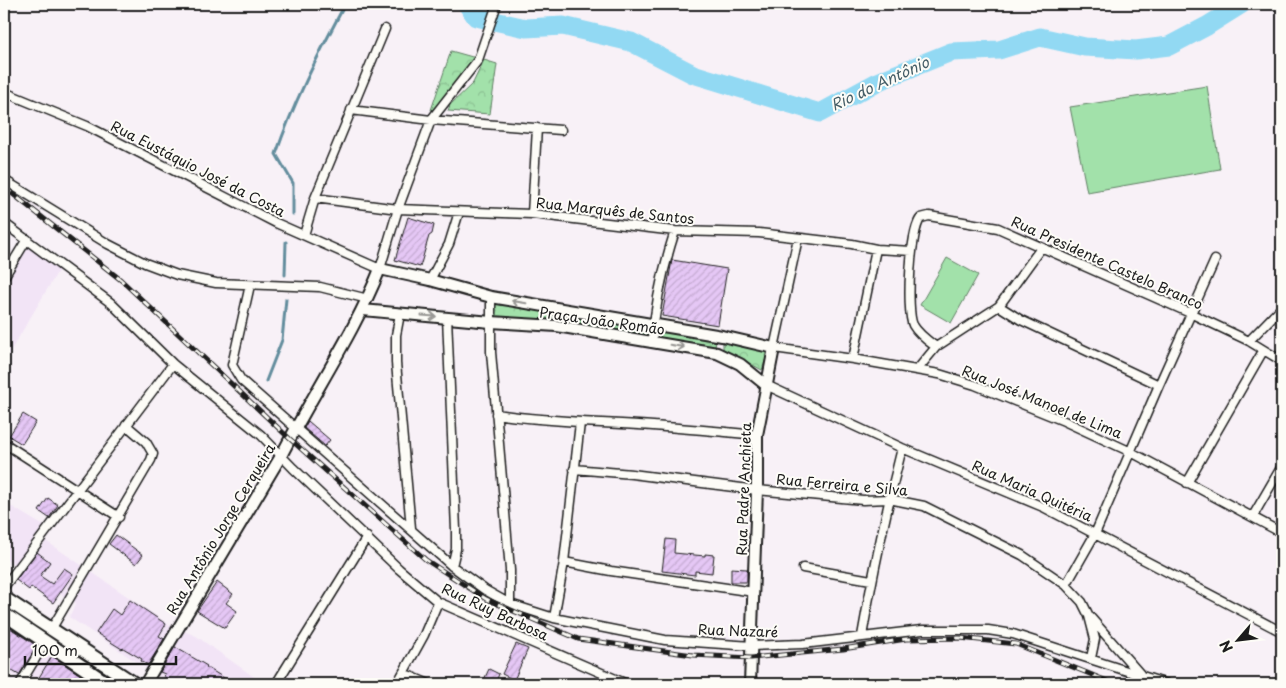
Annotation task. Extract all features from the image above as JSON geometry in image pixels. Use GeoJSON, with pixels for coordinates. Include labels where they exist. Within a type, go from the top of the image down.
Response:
{"type":"FeatureCollection","features":[{"type":"Feature","properties":{"kind":"main road"},"geometry":{"type":"LineString","coordinates":[[4,598],[135,684]]}},
{"type":"Feature","properties":{"kind":"main road"},"geometry":{"type":"LineString","coordinates":[[4,614],[108,684]]}},
{"type":"Feature","properties":{"kind":"street"},"geometry":{"type":"LineString","coordinates":[[380,269],[398,210],[431,120],[478,60],[497,4]]}},
{"type":"Feature","properties":{"kind":"street"},"geometry":{"type":"LineString","coordinates":[[304,235],[315,198],[385,29]]}},
{"type":"Feature","properties":{"kind":"street","name":"Rua Eustáquio José da Costa"},"geometry":{"type":"LineString","coordinates":[[4,92],[87,126],[276,223],[380,269]]}},
{"type":"Feature","properties":{"kind":"street"},"geometry":{"type":"LineString","coordinates":[[351,110],[431,120],[562,130]]}},
{"type":"Feature","properties":{"kind":"street"},"geometry":{"type":"LineString","coordinates":[[532,214],[537,128]]}},
{"type":"Feature","properties":{"kind":"street"},"geometry":{"type":"LineString","coordinates":[[4,180],[108,244],[145,263],[177,275],[216,283],[320,287],[368,299]]}},
{"type":"Feature","properties":{"kind":"street","name":"Rua Marquês de Santos"},"geometry":{"type":"LineString","coordinates":[[315,198],[398,210],[532,214],[675,231],[759,233],[852,244],[876,250],[912,251]]}},
{"type":"Feature","properties":{"kind":"street"},"geometry":{"type":"LineString","coordinates":[[430,280],[449,244],[459,212]]}},
{"type":"Feature","properties":{"kind":"street","name":"Rua Presidente Castelo Branco"},"geometry":{"type":"LineString","coordinates":[[912,251],[917,225],[922,218],[929,216],[998,228],[1190,313],[1249,342],[1282,361]]}},
{"type":"Feature","properties":{"kind":"street","name":"Rua Ruy Barbosa"},"geometry":{"type":"LineString","coordinates":[[4,223],[111,303],[173,364],[261,435],[399,569],[438,602],[607,681],[627,684]]}},
{"type":"Feature","properties":{"kind":"street"},"geometry":{"type":"LineString","coordinates":[[652,343],[664,263],[675,231]]}},
{"type":"Feature","properties":{"kind":"street","name":"Rua Padre Anchieta"},"geometry":{"type":"LineString","coordinates":[[750,684],[757,490],[757,435],[798,238]]}},
{"type":"Feature","properties":{"kind":"street"},"geometry":{"type":"LineString","coordinates":[[4,277],[27,239]]}},
{"type":"Feature","properties":{"kind":"street"},"geometry":{"type":"LineString","coordinates":[[917,370],[936,348],[999,306],[1041,248]]}},
{"type":"Feature","properties":{"kind":"street"},"geometry":{"type":"LineString","coordinates":[[854,359],[876,250]]}},
{"type":"Feature","properties":{"kind":"street"},"geometry":{"type":"LineString","coordinates":[[912,251],[909,313],[913,326],[936,348]]}},
{"type":"Feature","properties":{"kind":"street"},"geometry":{"type":"LineString","coordinates":[[1066,585],[1095,534],[1190,313],[1215,260]]}},
{"type":"Feature","properties":{"kind":"street","name":"Praça João Romão"},"geometry":{"type":"LineString","coordinates":[[380,269],[430,280],[491,297],[722,336],[774,348]]}},
{"type":"Feature","properties":{"kind":"street","name":"Rua Antônio Jorge Cerqueira"},"geometry":{"type":"LineString","coordinates":[[145,684],[281,456],[294,428],[363,310],[380,269]]}},
{"type":"Feature","properties":{"kind":"street","name":"Rua Nazaré"},"geometry":{"type":"LineString","coordinates":[[250,285],[232,366],[241,380],[452,566],[485,590],[510,604],[554,618],[665,640],[752,646],[803,644],[922,630],[988,630],[1013,634],[1167,684]]}},
{"type":"Feature","properties":{"kind":"street"},"geometry":{"type":"LineString","coordinates":[[491,297],[491,352],[510,570],[510,604]]}},
{"type":"Feature","properties":{"kind":"street"},"geometry":{"type":"LineString","coordinates":[[999,306],[1021,320],[1159,385]]}},
{"type":"Feature","properties":{"kind":"street"},"geometry":{"type":"LineString","coordinates":[[1249,342],[1282,307]]}},
{"type":"Feature","properties":{"kind":"street"},"geometry":{"type":"LineString","coordinates":[[557,326],[561,309]]}},
{"type":"Feature","properties":{"kind":"street","name":"Praça João Romão"},"geometry":{"type":"LineString","coordinates":[[363,310],[557,326],[652,343],[717,352],[740,364],[766,385]]}},
{"type":"Feature","properties":{"kind":"street"},"geometry":{"type":"LineString","coordinates":[[400,314],[396,335],[396,363],[411,528]]}},
{"type":"Feature","properties":{"kind":"street"},"geometry":{"type":"LineString","coordinates":[[447,317],[456,530],[456,549],[452,566]]}},
{"type":"Feature","properties":{"kind":"street"},"geometry":{"type":"LineString","coordinates":[[717,352],[722,336]]}},
{"type":"Feature","properties":{"kind":"street","name":"Rua José Manoel de Lima"},"geometry":{"type":"LineString","coordinates":[[774,348],[854,359],[939,374],[974,385],[1064,421],[1131,452],[1282,533]]}},
{"type":"Feature","properties":{"kind":"street"},"geometry":{"type":"LineString","coordinates":[[1187,483],[1263,351]]}},
{"type":"Feature","properties":{"kind":"street"},"geometry":{"type":"LineString","coordinates":[[4,587],[173,364]]}},
{"type":"Feature","properties":{"kind":"street","name":"Rua Maria Quitéria"},"geometry":{"type":"LineString","coordinates":[[766,385],[902,448],[1043,507],[1282,632]]}},
{"type":"Feature","properties":{"kind":"street"},"geometry":{"type":"LineString","coordinates":[[496,414],[580,423],[664,426],[757,435]]}},
{"type":"Feature","properties":{"kind":"street"},"geometry":{"type":"LineString","coordinates":[[554,618],[564,562],[580,423]]}},
{"type":"Feature","properties":{"kind":"street"},"geometry":{"type":"LineString","coordinates":[[52,628],[151,460],[152,454],[146,442],[126,425]]}},
{"type":"Feature","properties":{"kind":"street"},"geometry":{"type":"LineString","coordinates":[[4,443],[119,517]]}},
{"type":"Feature","properties":{"kind":"street"},"geometry":{"type":"LineString","coordinates":[[862,636],[889,499],[902,448]]}},
{"type":"Feature","properties":{"kind":"street"},"geometry":{"type":"LineString","coordinates":[[1253,516],[1282,466]]}},
{"type":"Feature","properties":{"kind":"street","name":"Rua Ferreira e Silva"},"geometry":{"type":"LineString","coordinates":[[574,469],[632,474],[757,490],[862,500],[889,499],[924,506],[1022,554],[1066,585],[1082,602],[1089,616],[1095,639],[1091,658]]}},
{"type":"Feature","properties":{"kind":"street"},"geometry":{"type":"LineString","coordinates":[[276,684],[367,537]]}},
{"type":"Feature","properties":{"kind":"street"},"geometry":{"type":"LineString","coordinates":[[564,562],[611,571],[754,592]]}},
{"type":"Feature","properties":{"kind":"street"},"geometry":{"type":"LineString","coordinates":[[803,568],[872,580]]}},
{"type":"Feature","properties":{"kind":"street"},"geometry":{"type":"LineString","coordinates":[[397,684],[424,634],[438,602]]}},
{"type":"Feature","properties":{"kind":"street"},"geometry":{"type":"LineString","coordinates":[[1089,616],[1142,676]]}},
{"type":"Feature","properties":{"kind":"street"},"geometry":{"type":"LineString","coordinates":[[20,684],[46,641]]}},
{"type":"Feature","properties":{"kind":"street"},"geometry":{"type":"LineString","coordinates":[[403,673],[429,684]]}},
{"type":"Feature","properties":{"kind":"shaded area"},"geometry":{"type":"Polygon","coordinates":[[[28,243],[61,266],[4,362],[4,284],[28,243]]]}},
{"type":"Feature","properties":{"kind":"shaded area"},"geometry":{"type":"Polygon","coordinates":[[[4,502],[44,526],[15,565],[4,558],[4,502]]]}},
{"type":"Feature","properties":{"kind":"shaded area"},"geometry":{"type":"Polygon","coordinates":[[[46,541],[171,626],[196,636],[264,684],[170,684],[69,617],[76,603],[22,572],[46,541]]]}},
{"type":"Feature","properties":{"kind":"shaded area"},"geometry":{"type":"Polygon","coordinates":[[[4,619],[103,684],[27,684],[4,670],[4,619]]]}},
{"type":"Feature","properties":{"kind":"green space"},"geometry":{"type":"Polygon","coordinates":[[[451,51],[476,58],[434,110],[431,110],[451,51]]]}},
{"type":"Feature","properties":{"kind":"green space"},"geometry":{"type":"Polygon","coordinates":[[[484,60],[497,64],[490,114],[448,111],[450,105],[473,83],[484,60]]]}},
{"type":"Feature","properties":{"kind":"green space"},"geometry":{"type":"Polygon","coordinates":[[[1207,86],[1220,169],[1087,192],[1070,107],[1207,86]]]}},
{"type":"Feature","properties":{"kind":"green space"},"geometry":{"type":"Polygon","coordinates":[[[947,258],[978,275],[951,323],[920,305],[947,258]]]}},
{"type":"Feature","properties":{"kind":"green space"},"geometry":{"type":"Polygon","coordinates":[[[496,301],[554,312],[551,323],[493,317],[496,301]]]}},
{"type":"Feature","properties":{"kind":"green space"},"geometry":{"type":"Polygon","coordinates":[[[563,312],[649,327],[648,337],[561,323],[563,312]]]}},
{"type":"Feature","properties":{"kind":"green space"},"geometry":{"type":"Polygon","coordinates":[[[657,329],[716,339],[715,347],[658,339],[657,329]]]}},
{"type":"Feature","properties":{"kind":"green space"},"geometry":{"type":"Polygon","coordinates":[[[723,341],[768,352],[762,370],[723,349],[723,341]]]}},
{"type":"Feature","properties":{"kind":"building"},"geometry":{"type":"Polygon","coordinates":[[[408,217],[434,225],[420,267],[395,260],[408,217]]]}},
{"type":"Feature","properties":{"kind":"building"},"geometry":{"type":"Polygon","coordinates":[[[672,260],[727,269],[718,325],[662,316],[672,260]]]}},
{"type":"Feature","properties":{"kind":"building"},"geometry":{"type":"Polygon","coordinates":[[[23,414],[36,422],[22,444],[9,436],[23,414]]]}},
{"type":"Feature","properties":{"kind":"building"},"geometry":{"type":"Polygon","coordinates":[[[308,421],[330,440],[325,446],[304,428],[308,421]]]}},
{"type":"Feature","properties":{"kind":"building"},"geometry":{"type":"Polygon","coordinates":[[[48,498],[58,505],[49,518],[39,511],[48,498]]]}},
{"type":"Feature","properties":{"kind":"building"},"geometry":{"type":"Polygon","coordinates":[[[116,535],[143,555],[136,564],[109,544],[116,535]]]}},
{"type":"Feature","properties":{"kind":"building"},"geometry":{"type":"Polygon","coordinates":[[[666,539],[675,540],[674,553],[714,555],[712,573],[695,571],[695,575],[662,571],[666,539]]]}},
{"type":"Feature","properties":{"kind":"building"},"geometry":{"type":"Polygon","coordinates":[[[37,552],[50,562],[40,576],[52,584],[64,568],[73,574],[53,603],[31,587],[29,590],[16,580],[37,552]]]}},
{"type":"Feature","properties":{"kind":"building"},"geometry":{"type":"Polygon","coordinates":[[[731,568],[747,569],[747,582],[731,582],[731,568]]]}},
{"type":"Feature","properties":{"kind":"building"},"geometry":{"type":"Polygon","coordinates":[[[217,582],[233,594],[226,603],[237,611],[225,628],[197,611],[217,582]]]}},
{"type":"Feature","properties":{"kind":"building"},"geometry":{"type":"Polygon","coordinates":[[[130,600],[166,624],[159,636],[164,639],[148,665],[141,661],[142,659],[96,633],[112,609],[120,615],[130,600]]]}},
{"type":"Feature","properties":{"kind":"building"},"geometry":{"type":"Polygon","coordinates":[[[4,624],[37,646],[19,675],[4,666],[4,624]]]}},
{"type":"Feature","properties":{"kind":"building"},"geometry":{"type":"Polygon","coordinates":[[[516,644],[528,649],[514,680],[502,674],[516,644]]]}},
{"type":"Feature","properties":{"kind":"building"},"geometry":{"type":"Polygon","coordinates":[[[175,647],[234,684],[176,684],[163,676],[165,674],[160,672],[175,647]]]}},
{"type":"Feature","properties":{"kind":"building"},"geometry":{"type":"Polygon","coordinates":[[[52,656],[94,684],[35,684],[52,656]]]}},
{"type":"Feature","properties":{"kind":"building"},"geometry":{"type":"Polygon","coordinates":[[[489,669],[499,674],[495,684],[482,684],[489,669]]]}},
{"type":"Feature","properties":{"kind":"waterway"},"geometry":{"type":"LineString","coordinates":[[293,214],[293,183],[276,154],[298,99],[344,4]]}},
{"type":"Feature","properties":{"kind":"waterway","name":"Rio do Antônio"},"geometry":{"type":"LineString","coordinates":[[467,4],[476,17],[526,28],[563,26],[631,42],[693,74],[820,113],[879,81],[951,52],[999,50],[1040,37],[1085,47],[1136,50],[1169,46],[1207,26],[1242,4]]}},
{"type":"Feature","properties":{"kind":"waterway"},"geometry":{"type":"LineString","coordinates":[[285,275],[286,242]]}},
{"type":"Feature","properties":{"kind":"waterway"},"geometry":{"type":"LineString","coordinates":[[266,381],[282,340],[286,299]]}},
{"type":"Feature","properties":{"kind":"railway"},"geometry":{"type":"LineString","coordinates":[[4,187],[121,280],[290,439],[426,560],[486,599],[578,639],[693,655],[751,658],[843,649],[906,639],[960,638],[1016,644],[1111,684]]}}]}
